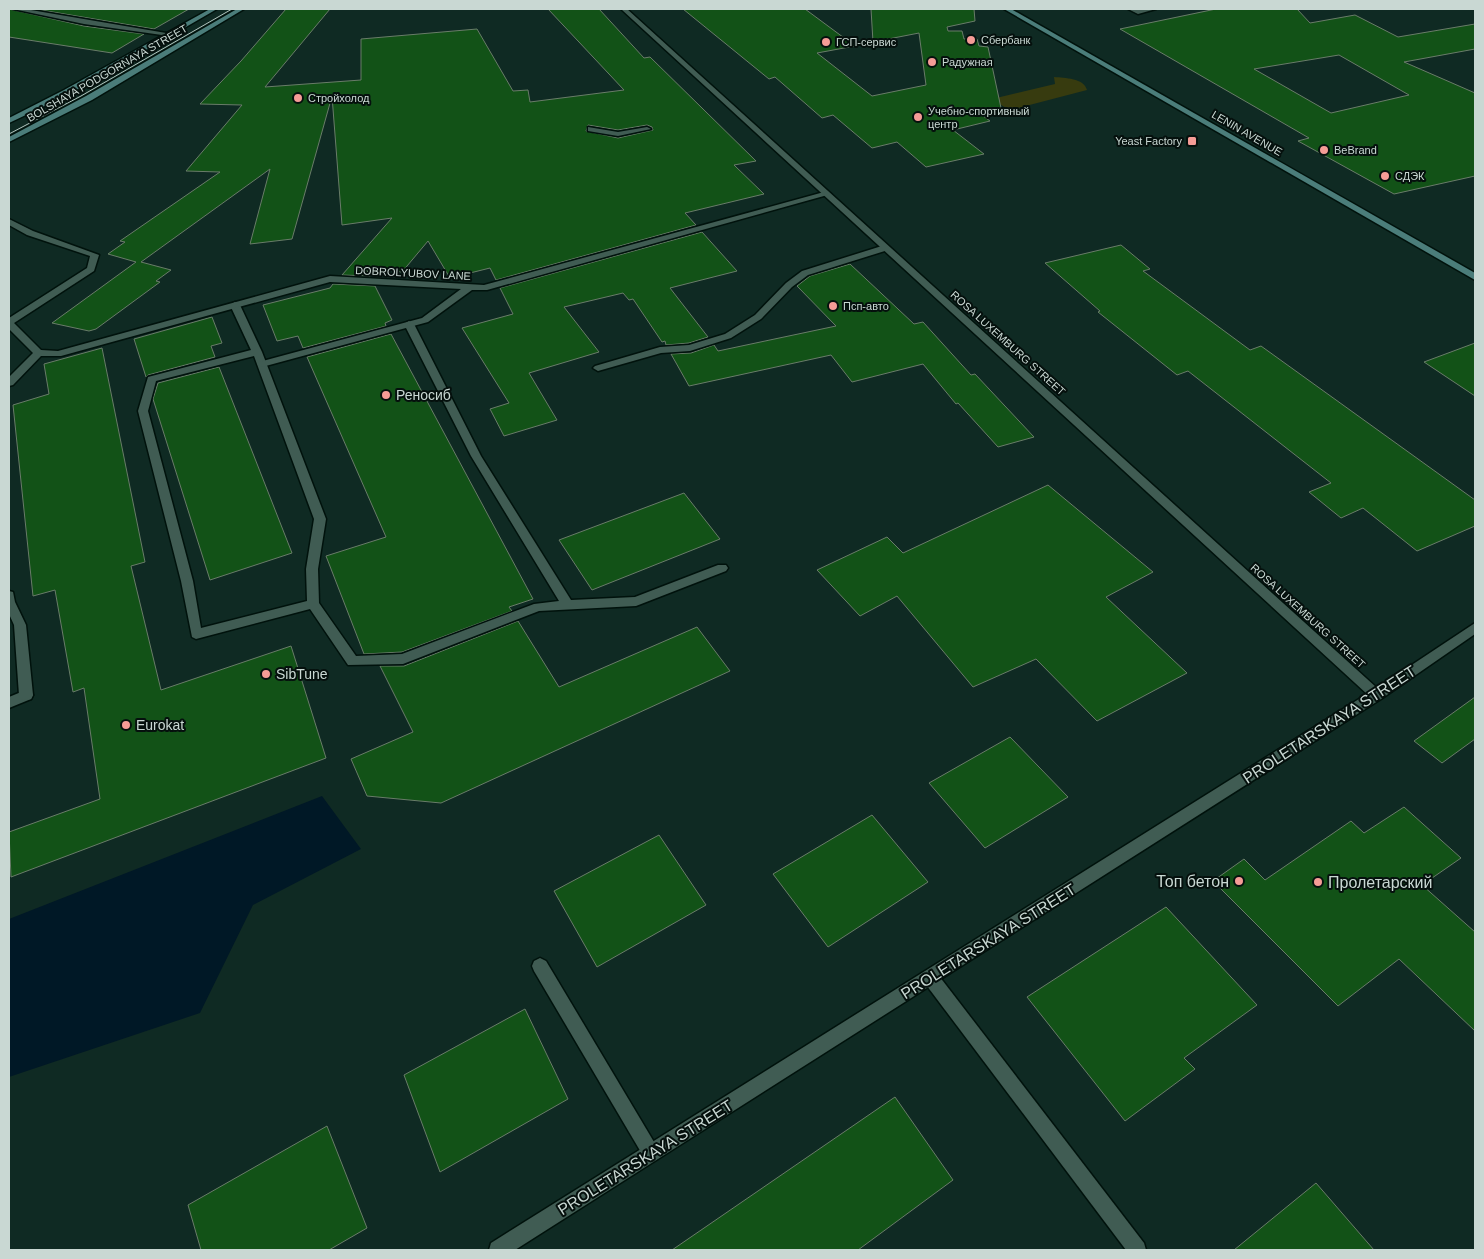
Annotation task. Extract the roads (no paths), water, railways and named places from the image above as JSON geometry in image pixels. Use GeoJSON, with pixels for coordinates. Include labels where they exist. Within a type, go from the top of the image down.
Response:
{"type":"FeatureCollection","features":[{"type":"Feature","properties":{"kind":"main road","name":"BOLSHAYA PODGORNAYA STREET"},"geometry":{"type":"LineString","coordinates":[[9,121],[66,92],[214,9]]}},
{"type":"Feature","properties":{"kind":"main road","name":"BOLSHAYA PODGORNAYA STREET"},"geometry":{"type":"LineString","coordinates":[[9,140],[89,98],[240,9]]}},
{"type":"Feature","properties":{"kind":"main road","name":"LENIN AVENUE"},"geometry":{"type":"LineString","coordinates":[[1007,9],[1475,277]]}},
{"type":"Feature","properties":{"kind":"street"},"geometry":{"type":"LineString","coordinates":[[16,9],[84,22],[169,34]]}},
{"type":"Feature","properties":{"kind":"street","name":"ROSA LUXEMBURG STREET"},"geometry":{"type":"LineString","coordinates":[[624,9],[664,48],[827,194],[1376,695]]}},
{"type":"Feature","properties":{"kind":"street"},"geometry":{"type":"LineString","coordinates":[[1131,9],[1138,12],[1153,9]]}},
{"type":"Feature","properties":{"kind":"street"},"geometry":{"type":"LineString","coordinates":[[591,129],[618,134],[647,129]]}},
{"type":"Feature","properties":{"kind":"street","name":"DOBROLYUBOV LANE"},"geometry":{"type":"LineString","coordinates":[[38,353],[58,354],[330,279],[484,288],[827,194]]}},
{"type":"Feature","properties":{"kind":"street"},"geometry":{"type":"LineString","coordinates":[[9,222],[30,233],[95,255],[91,269],[9,323],[38,353],[9,384]]}},
{"type":"Feature","properties":{"kind":"street"},"geometry":{"type":"LineString","coordinates":[[598,368],[660,350],[690,348],[728,336],[758,317],[789,285],[805,273],[885,248]]}},
{"type":"Feature","properties":{"kind":"street"},"geometry":{"type":"LineString","coordinates":[[262,364],[425,320],[470,287]]}},
{"type":"Feature","properties":{"kind":"street"},"geometry":{"type":"LineString","coordinates":[[235,305],[258,352],[320,519],[312,569],[313,604],[353,661],[403,659],[538,607],[636,600],[722,568]]}},
{"type":"Feature","properties":{"kind":"street"},"geometry":{"type":"LineString","coordinates":[[409,324],[476,456],[568,605]]}},
{"type":"Feature","properties":{"kind":"street"},"geometry":{"type":"LineString","coordinates":[[258,352],[152,379],[143,411],[187,581],[196,634],[313,604]]}},
{"type":"Feature","properties":{"kind":"street"},"geometry":{"type":"LineString","coordinates":[[9,595],[9,602],[20,625],[26,695],[9,703]]}},
{"type":"Feature","properties":{"kind":"street","name":"PROLETARSKAYA STREET"},"geometry":{"type":"LineString","coordinates":[[498,1250],[1376,695],[1475,628]]}},
{"type":"Feature","properties":{"kind":"street"},"geometry":{"type":"LineString","coordinates":[[540,966],[651,1153]]}},
{"type":"Feature","properties":{"kind":"street"},"geometry":{"type":"LineString","coordinates":[[930,977],[1137,1250]]}},
{"type":"Feature","properties":{"kind":"water"},"geometry":{"type":"Polygon","coordinates":[[[322,796],[361,849],[253,905],[200,1013],[9,1077],[9,919],[322,796]]]}},
{"type":"Feature","properties":{"kind":"tram line"},"geometry":{"type":"LineString","coordinates":[[9,134],[81,96],[232,9]]}},
{"type":"Feature","properties":{"kind":"place","name":"Сбербанк"},"geometry":{"type":"Point","coordinates":[971,40]}},
{"type":"Feature","properties":{"kind":"place","name":"ГСП-сервис"},"geometry":{"type":"Point","coordinates":[826,42]}},
{"type":"Feature","properties":{"kind":"place","name":"Радужная"},"geometry":{"type":"Point","coordinates":[932,62]}},
{"type":"Feature","properties":{"kind":"place","name":"Стройхолод"},"geometry":{"type":"Point","coordinates":[298,98]}},
{"type":"Feature","properties":{"kind":"place","name":"Учебно-спортивный центр"},"geometry":{"type":"Point","coordinates":[918,117]}},
{"type":"Feature","properties":{"kind":"place","name":"Yeast Factory"},"geometry":{"type":"Point","coordinates":[1192,141]}},
{"type":"Feature","properties":{"kind":"place","name":"BeBrand"},"geometry":{"type":"Point","coordinates":[1324,150]}},
{"type":"Feature","properties":{"kind":"place","name":"СДЭК"},"geometry":{"type":"Point","coordinates":[1385,176]}},
{"type":"Feature","properties":{"kind":"place","name":"Псп-авто"},"geometry":{"type":"Point","coordinates":[833,306]}},
{"type":"Feature","properties":{"kind":"place","name":"Реносиб"},"geometry":{"type":"Point","coordinates":[386,395]}},
{"type":"Feature","properties":{"kind":"place","name":"SibTune"},"geometry":{"type":"Point","coordinates":[266,674]}},
{"type":"Feature","properties":{"kind":"place","name":"Eurokat"},"geometry":{"type":"Point","coordinates":[126,725]}},
{"type":"Feature","properties":{"kind":"place","name":"Топ бетон"},"geometry":{"type":"Point","coordinates":[1239,881]}},
{"type":"Feature","properties":{"kind":"place","name":"Пролетарский"},"geometry":{"type":"Point","coordinates":[1318,882]}}]}
